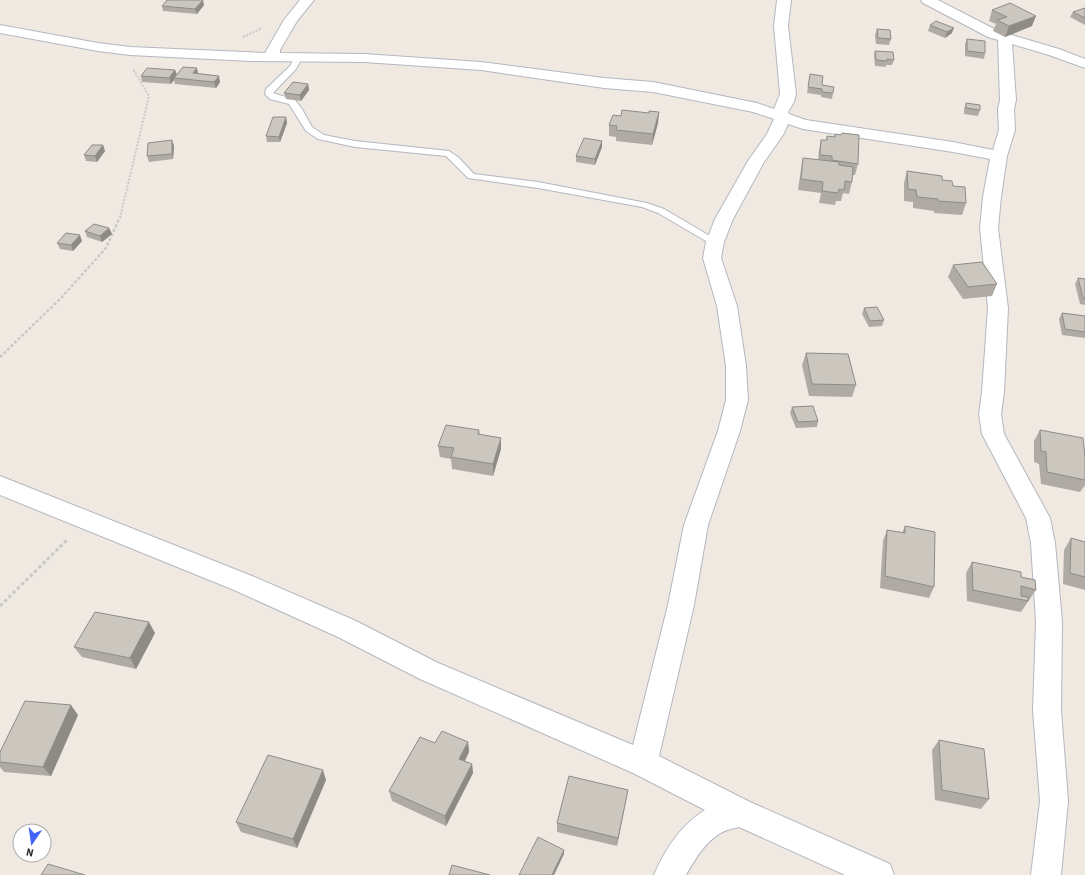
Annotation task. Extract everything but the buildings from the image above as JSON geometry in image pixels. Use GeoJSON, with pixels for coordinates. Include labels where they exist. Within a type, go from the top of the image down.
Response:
{"type":"FeatureCollection","features":[{"type":"Feature","properties":{"kind":"street"},"geometry":{"type":"LineString","coordinates":[[276,57],[272,53],[273,50],[291,20],[306,0]]}},
{"type":"Feature","properties":{"kind":"street"},"geometry":{"type":"LineString","coordinates":[[783,118],[780,112],[786,102],[788,94],[781,26],[784,0]]}},
{"type":"Feature","properties":{"kind":"street"},"geometry":{"type":"LineString","coordinates":[[928,0],[1005,39],[1054,52],[1085,64]]}},
{"type":"Feature","properties":{"kind":"street"},"geometry":{"type":"LineString","coordinates":[[0,29],[98,47],[130,51],[298,58],[364,58],[481,66],[597,82],[654,87],[757,108],[803,124],[953,147],[999,156]]}},
{"type":"Feature","properties":{"kind":"street"},"geometry":{"type":"LineString","coordinates":[[1005,39],[1008,100],[1006,109],[1007,130],[999,156],[992,197],[989,228],[998,308],[993,392],[990,414],[993,434],[1038,518],[1043,543],[1049,622],[1046,710],[1054,801],[1046,875]]}},
{"type":"Feature","properties":{"kind":"street"},"geometry":{"type":"LineString","coordinates":[[643,763],[681,605],[696,525],[729,431],[736,400],[736,366],[727,306],[712,258],[715,242],[724,220],[756,161],[775,136],[783,118]]}},
{"type":"Feature","properties":{"kind":"street"},"geometry":{"type":"LineString","coordinates":[[0,485],[243,583],[347,629],[429,671],[643,763],[740,812],[879,875]]}},
{"type":"Feature","properties":{"kind":"street"},"geometry":{"type":"LineString","coordinates":[[669,875],[682,852],[697,834],[714,820],[740,812]]}},
{"type":"Feature","properties":{"kind":"lane"},"geometry":{"type":"LineString","coordinates":[[298,58],[293,67],[269,91],[269,94],[295,104],[312,133],[321,137],[353,144],[444,153],[456,157],[465,172],[471,176],[538,185],[644,205],[661,211],[715,242]]}},
{"type":"Feature","properties":{"kind":"path"},"geometry":{"type":"LineString","coordinates":[[0,357],[62,298],[106,248],[119,221],[136,145],[149,96],[132,68],[130,51]]}},
{"type":"Feature","properties":{"kind":"path"},"geometry":{"type":"LineString","coordinates":[[0,606],[86,520]]}}]}
